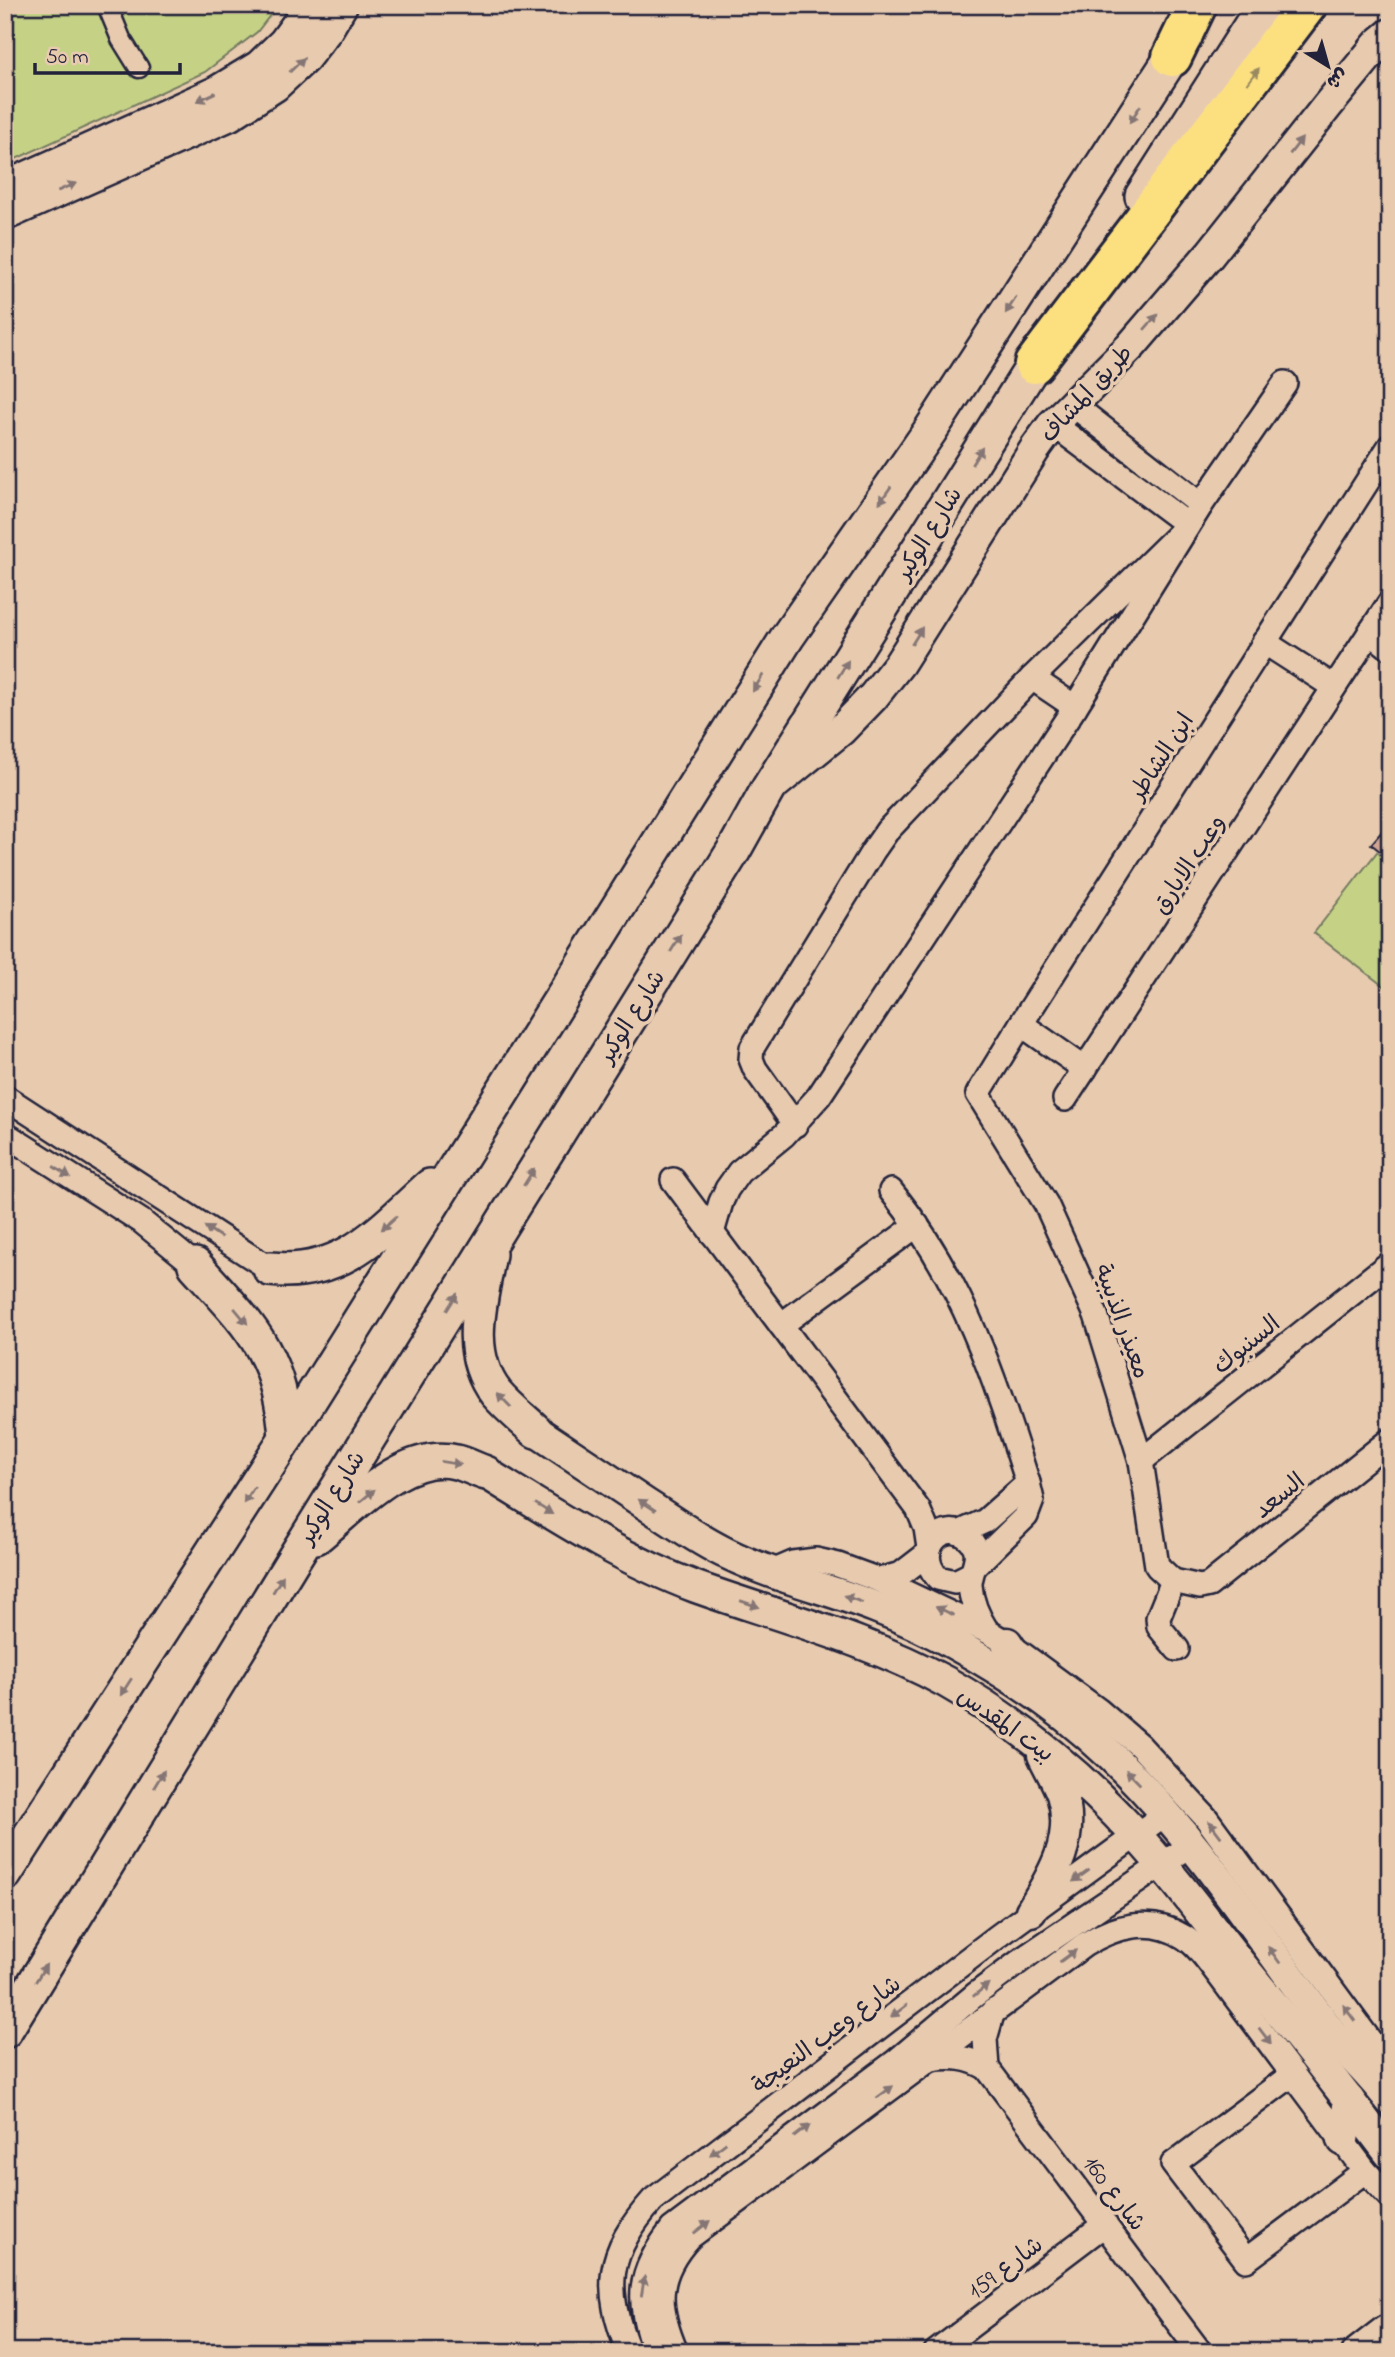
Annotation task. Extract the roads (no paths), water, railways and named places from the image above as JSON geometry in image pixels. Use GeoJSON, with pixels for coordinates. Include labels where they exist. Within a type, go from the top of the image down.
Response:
{"type":"FeatureCollection","features":[{"type":"Feature","properties":{"kind":"highway"},"geometry":{"type":"LineString","coordinates":[[1172,57],[1196,5]]}},
{"type":"Feature","properties":{"kind":"highway"},"geometry":{"type":"LineString","coordinates":[[1034,364],[1307,5]]}},
{"type":"Feature","properties":{"kind":"main road"},"geometry":{"type":"LineString","coordinates":[[5,1874],[286,1438],[788,636],[930,431],[1206,5]]}},
{"type":"Feature","properties":{"kind":"main road","name":"شارع الوكير"},"geometry":{"type":"LineString","coordinates":[[5,2031],[493,1235],[734,850],[768,789],[1034,364],[1264,5]]}},
{"type":"Feature","properties":{"kind":"main road"},"geometry":{"type":"LineString","coordinates":[[270,1269],[286,1271],[311,1268],[348,1256],[372,1239],[458,1161]]}},
{"type":"Feature","properties":{"kind":"main road"},"geometry":{"type":"LineString","coordinates":[[493,1235],[478,1318],[478,1352],[485,1374],[498,1394],[536,1431]]}},
{"type":"Feature","properties":{"kind":"main road"},"geometry":{"type":"LineString","coordinates":[[195,1265],[244,1319],[264,1350],[281,1393],[286,1438]]}},
{"type":"Feature","properties":{"kind":"main road"},"geometry":{"type":"LineString","coordinates":[[296,1555],[402,1469],[424,1462],[445,1461],[456,1462],[486,1474]]}},
{"type":"Feature","properties":{"kind":"street"},"geometry":{"type":"LineString","coordinates":[[107,5],[121,39],[139,68]]}},
{"type":"Feature","properties":{"kind":"street"},"geometry":{"type":"LineString","coordinates":[[5,187],[227,86],[258,66],[284,42],[311,5]]}},
{"type":"Feature","properties":{"kind":"street"},"geometry":{"type":"LineString","coordinates":[[5,215],[230,115],[275,86],[305,58],[342,5]]}},
{"type":"Feature","properties":{"kind":"street","name":"طريق المشاف"},"geometry":{"type":"LineString","coordinates":[[768,789],[841,730],[873,697],[899,664],[1035,449],[1062,414],[1130,346],[1210,254],[1328,105],[1379,43],[1390,34]]}},
{"type":"Feature","properties":{"kind":"street"},"geometry":{"type":"LineString","coordinates":[[712,1233],[724,1196],[739,1172],[795,1125],[819,1096],[1075,707],[1201,505],[1285,383]]}},
{"type":"Feature","properties":{"kind":"street"},"geometry":{"type":"LineString","coordinates":[[1062,414],[1201,505]]}},
{"type":"Feature","properties":{"kind":"street"},"geometry":{"type":"LineString","coordinates":[[1062,414],[1188,526]]}},
{"type":"Feature","properties":{"kind":"street","name":"ابن الشاطر"},"geometry":{"type":"LineString","coordinates":[[978,1094],[1390,446]]}},
{"type":"Feature","properties":{"kind":"street"},"geometry":{"type":"LineString","coordinates":[[795,1125],[755,1069],[751,1059],[752,1048],[887,831],[1032,678],[1188,526]]}},
{"type":"Feature","properties":{"kind":"street","name":"وعب الابارق"},"geometry":{"type":"LineString","coordinates":[[1065,1099],[1390,602]]}},
{"type":"Feature","properties":{"kind":"street"},"geometry":{"type":"LineString","coordinates":[[1370,632],[1390,648]]}},
{"type":"Feature","properties":{"kind":"street"},"geometry":{"type":"LineString","coordinates":[[1264,642],[1334,687]]}},
{"type":"Feature","properties":{"kind":"street"},"geometry":{"type":"LineString","coordinates":[[1032,678],[1075,707]]}},
{"type":"Feature","properties":{"kind":"street"},"geometry":{"type":"LineString","coordinates":[[1021,1024],[1085,1069]]}},
{"type":"Feature","properties":{"kind":"street","name":"معيذر الذيبية"},"geometry":{"type":"LineString","coordinates":[[978,1094],[1046,1204],[1096,1315],[1141,1461],[1157,1566],[1173,1581]]}},
{"type":"Feature","properties":{"kind":"street"},"geometry":{"type":"LineString","coordinates":[[7,1102],[270,1269]]}},
{"type":"Feature","properties":{"kind":"street"},"geometry":{"type":"LineString","coordinates":[[5,1134],[141,1221],[195,1265]]}},
{"type":"Feature","properties":{"kind":"street"},"geometry":{"type":"LineString","coordinates":[[673,1180],[918,1509],[926,1528],[931,1572],[938,1578],[955,1582],[973,1570],[1026,1516],[1032,1500],[995,1380],[976,1333],[917,1225],[891,1191]]}},
{"type":"Feature","properties":{"kind":"street"},"geometry":{"type":"LineString","coordinates":[[781,1325],[917,1225]]}},
{"type":"Feature","properties":{"kind":"street","name":"السنبوك"},"geometry":{"type":"LineString","coordinates":[[1141,1461],[1388,1268]]}},
{"type":"Feature","properties":{"kind":"street","name":"بيت المقدس"},"geometry":{"type":"LineString","coordinates":[[536,1431],[726,1553],[772,1573],[845,1596],[909,1622],[971,1654],[1042,1699],[1108,1752],[1165,1814],[1338,2041],[1390,2100]]}},
{"type":"Feature","properties":{"kind":"street","name":"السعد"},"geometry":{"type":"LineString","coordinates":[[1173,1581],[1200,1587],[1209,1585],[1390,1440]]}},
{"type":"Feature","properties":{"kind":"street","name":"بيت المقدس"},"geometry":{"type":"LineString","coordinates":[[486,1474],[584,1534],[654,1569],[912,1665],[976,1700],[1036,1742],[1093,1791],[1163,1866],[1390,2154]]}},
{"type":"Feature","properties":{"kind":"street"},"geometry":{"type":"LineString","coordinates":[[879,1580],[910,1569],[942,1534],[985,1521],[1028,1483]]}},
{"type":"Feature","properties":{"kind":"street"},"geometry":{"type":"LineString","coordinates":[[918,1509],[973,1542],[976,1550],[972,1598],[980,1621],[997,1637],[1098,1710],[1129,1737],[1189,1799],[1233,1853],[1390,2068]]}},
{"type":"Feature","properties":{"kind":"street"},"geometry":{"type":"LineString","coordinates":[[772,1573],[793,1563],[816,1560],[879,1580],[997,1637],[1042,1699]]}},
{"type":"Feature","properties":{"kind":"street"},"geometry":{"type":"LineString","coordinates":[[1173,1581],[1158,1618],[1159,1627],[1177,1649]]}},
{"type":"Feature","properties":{"kind":"street"},"geometry":{"type":"LineString","coordinates":[[1031,1911],[1057,1867],[1066,1827],[1061,1792],[1036,1742]]}},
{"type":"Feature","properties":{"kind":"street","name":"شارع وعب النعيجة"},"geometry":{"type":"LineString","coordinates":[[629,2352],[618,2326],[613,2302],[612,2275],[620,2246],[634,2221],[653,2200],[1031,1911],[1165,1814]]}},
{"type":"Feature","properties":{"kind":"street"},"geometry":{"type":"LineString","coordinates":[[655,2352],[646,2326],[641,2297],[646,2271],[672,2230],[895,2062],[975,1995],[1027,1956],[1191,1845]]}},
{"type":"Feature","properties":{"kind":"street"},"geometry":{"type":"LineString","coordinates":[[676,2352],[661,2305],[666,2272],[673,2257],[690,2237],[993,2011],[1099,1936],[1128,1926],[1148,1925],[1172,1931],[1193,1944],[1365,2171],[1390,2197]]}},
{"type":"Feature","properties":{"kind":"street"},"geometry":{"type":"LineString","coordinates":[[987,2068],[985,2039],[993,2011]]}},
{"type":"Feature","properties":{"kind":"street"},"geometry":{"type":"LineString","coordinates":[[931,2059],[960,2057],[974,2060],[987,2068]]}},
{"type":"Feature","properties":{"kind":"street","name":"شارع 160"},"geometry":{"type":"LineString","coordinates":[[987,2068],[1200,2352]]}},
{"type":"Feature","properties":{"kind":"street"},"geometry":{"type":"LineString","coordinates":[[1293,2074],[1173,2164],[1246,2260],[1365,2171]]}},
{"type":"Feature","properties":{"kind":"street"},"geometry":{"type":"LineString","coordinates":[[1343,2140],[1349,2100]]}},
{"type":"Feature","properties":{"kind":"street","name":"شارع 159"},"geometry":{"type":"LineString","coordinates":[[939,2351],[1105,2224]]}},
{"type":"Feature","properties":{"kind":"street"},"geometry":{"type":"LineString","coordinates":[[1353,2352],[1384,2328],[1390,2336]]}}]}
